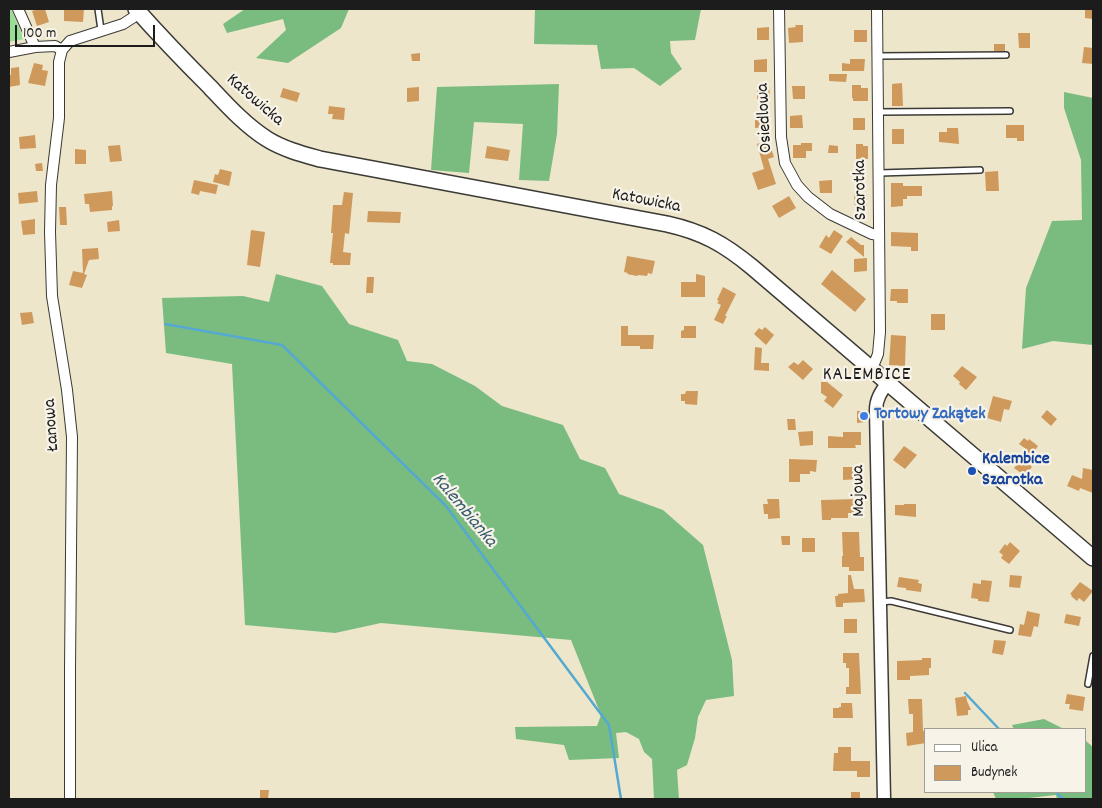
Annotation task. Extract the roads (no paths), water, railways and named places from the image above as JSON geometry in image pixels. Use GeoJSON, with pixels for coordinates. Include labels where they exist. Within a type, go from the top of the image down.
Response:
{"type":"FeatureCollection","features":[{"type":"Feature","properties":{"kind":"main road","name":"Katowicka"},"geometry":{"type":"LineString","coordinates":[[138,11],[190,68],[234,112],[266,138],[286,149],[320,159],[668,224],[699,233],[723,246],[745,261],[1093,558]]}},
{"type":"Feature","properties":{"kind":"street"},"geometry":{"type":"LineString","coordinates":[[18,9],[35,47]]}},
{"type":"Feature","properties":{"kind":"street","name":"Osiedlowa"},"geometry":{"type":"LineString","coordinates":[[779,9],[780,138],[785,163],[797,185],[808,197],[830,214],[879,236]]}},
{"type":"Feature","properties":{"kind":"street","name":"Szarotka"},"geometry":{"type":"LineString","coordinates":[[872,369],[878,354],[880,332],[877,9]]}},
{"type":"Feature","properties":{"kind":"street"},"geometry":{"type":"LineString","coordinates":[[9,52],[35,47],[54,46],[62,50],[70,41],[123,24],[138,11]]}},
{"type":"Feature","properties":{"kind":"street","name":"Łanowa"},"geometry":{"type":"LineString","coordinates":[[62,50],[59,62],[59,118],[51,185],[50,232],[52,296],[67,390],[72,437],[70,799]]}},
{"type":"Feature","properties":{"kind":"street","name":"Majowa"},"geometry":{"type":"LineString","coordinates":[[884,799],[876,404],[888,382]]}},
{"type":"Feature","properties":{"kind":"lane"},"geometry":{"type":"LineString","coordinates":[[98,9],[101,30]]}},
{"type":"Feature","properties":{"kind":"lane"},"geometry":{"type":"LineString","coordinates":[[877,56],[1006,55]]}},
{"type":"Feature","properties":{"kind":"lane"},"geometry":{"type":"LineString","coordinates":[[877,112],[1010,111]]}},
{"type":"Feature","properties":{"kind":"lane"},"geometry":{"type":"LineString","coordinates":[[879,173],[980,170]]}},
{"type":"Feature","properties":{"kind":"lane"},"geometry":{"type":"LineString","coordinates":[[880,602],[891,601],[1010,630]]}},
{"type":"Feature","properties":{"kind":"lane"},"geometry":{"type":"LineString","coordinates":[[1088,684],[1093,656]]}},
{"type":"Feature","properties":{"kind":"waterway","name":"Kalembianka"},"geometry":{"type":"LineString","coordinates":[[165,324],[282,345],[446,506],[609,725],[621,799]]}},
{"type":"Feature","properties":{"kind":"waterway"},"geometry":{"type":"LineString","coordinates":[[965,693],[998,728]]}},
{"type":"Feature","properties":{"kind":"waterway"},"geometry":{"type":"LineString","coordinates":[[1057,793],[1063,799]]}},
{"type":"Feature","properties":{"kind":"place","name":"Tortowy Zakątek"},"geometry":{"type":"Point","coordinates":[864,416]}},
{"type":"Feature","properties":{"kind":"place","name":"Kalembice Szarotka"},"geometry":{"type":"Point","coordinates":[972,471]}},
{"type":"Feature","properties":{"kind":"district","name":"KALEMBICE"},"geometry":{"type":"Point","coordinates":[867,376]}}]}
